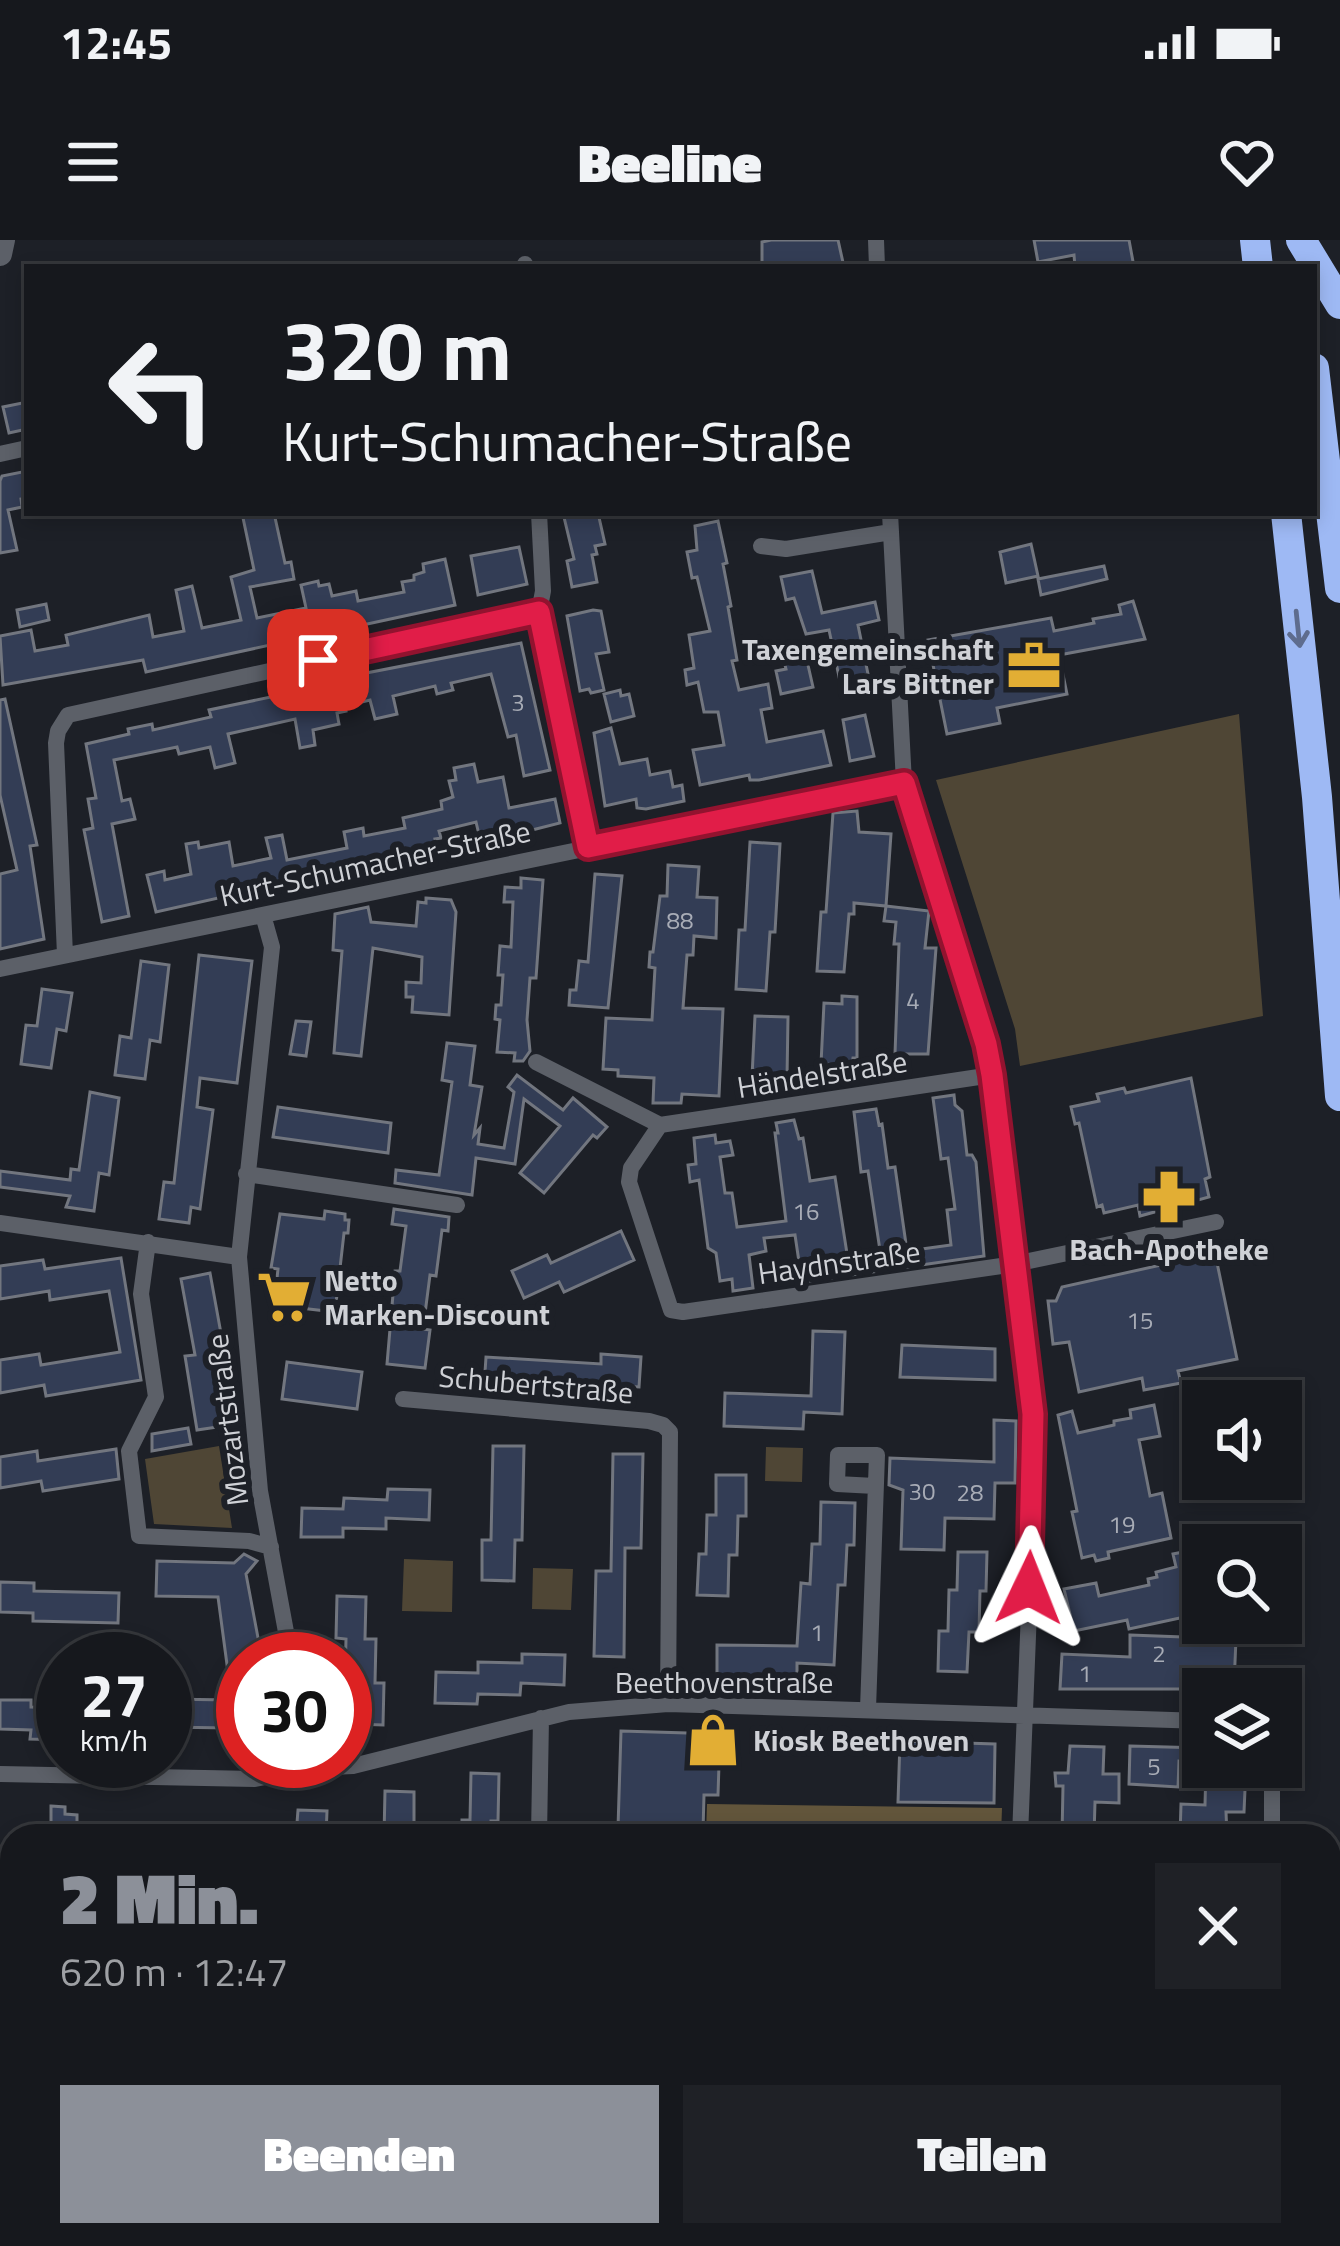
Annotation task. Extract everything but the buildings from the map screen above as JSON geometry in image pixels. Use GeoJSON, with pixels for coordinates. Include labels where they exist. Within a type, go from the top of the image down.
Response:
{"type":"FeatureCollection","features":[{"type":"Feature","properties":{"kind":"highway"},"geometry":{"type":"LineString","coordinates":[[1317,267],[1340,304]]}},
{"type":"Feature","properties":{"kind":"highway"},"geometry":{"type":"LineString","coordinates":[[1317,393],[1340,588]]}},
{"type":"Feature","properties":{"kind":"highway"},"geometry":{"type":"LineString","coordinates":[[1286,516],[1317,797],[1340,1096]]}},
{"type":"Feature","properties":{"kind":"main road"},"geometry":{"type":"LineString","coordinates":[[0,254],[3,240]]}},
{"type":"Feature","properties":{"kind":"street"},"geometry":{"type":"LineString","coordinates":[[539,516],[543,591],[539,612],[588,847]]}},
{"type":"Feature","properties":{"kind":"street"},"geometry":{"type":"LineString","coordinates":[[760,547],[786,549],[890,523],[904,783],[992,1075],[1035,1461],[1020,1824]]}},
{"type":"Feature","properties":{"kind":"street"},"geometry":{"type":"LineString","coordinates":[[65,955],[56,743],[68,715],[539,612]]}},
{"type":"Feature","properties":{"kind":"street","name":"Kurt-Schumacher-Straße"},"geometry":{"type":"LineString","coordinates":[[0,969],[904,783]]}},
{"type":"Feature","properties":{"kind":"street","name":"Mozartstraße"},"geometry":{"type":"LineString","coordinates":[[263,915],[272,947],[239,1258],[254,1437],[286,1632]]}},
{"type":"Feature","properties":{"kind":"street"},"geometry":{"type":"LineString","coordinates":[[536,1062],[660,1125]]}},
{"type":"Feature","properties":{"kind":"street","name":"Händelstraße"},"geometry":{"type":"LineString","coordinates":[[660,1125],[992,1075]]}},
{"type":"Feature","properties":{"kind":"street","name":"Haydnstraße"},"geometry":{"type":"LineString","coordinates":[[660,1125],[632,1168],[629,1182],[671,1310],[1015,1264],[1216,1222]]}},
{"type":"Feature","properties":{"kind":"street"},"geometry":{"type":"LineString","coordinates":[[246,1174],[457,1205]]}},
{"type":"Feature","properties":{"kind":"street"},"geometry":{"type":"LineString","coordinates":[[0,1223],[239,1258]]}},
{"type":"Feature","properties":{"kind":"street"},"geometry":{"type":"LineString","coordinates":[[148,1242],[141,1294],[156,1396],[129,1450],[139,1536],[249,1541],[271,1547]]}},
{"type":"Feature","properties":{"kind":"street","name":"Schubertstraße"},"geometry":{"type":"LineString","coordinates":[[403,1400],[663,1425],[672,1439],[668,1704]]}},
{"type":"Feature","properties":{"kind":"street"},"geometry":{"type":"LineString","coordinates":[[868,1709],[875,1486]]}},
{"type":"Feature","properties":{"kind":"street","name":"Beethovenstraße"},"geometry":{"type":"LineString","coordinates":[[372,1761],[542,1718],[668,1704],[1182,1720]]}},
{"type":"Feature","properties":{"kind":"street"},"geometry":{"type":"LineString","coordinates":[[539,1824],[542,1718]]}},
{"type":"Feature","properties":{"kind":"street","name":"Beethovenstraße"},"geometry":{"type":"LineString","coordinates":[[0,1774],[216,1778]]}},
{"type":"Feature","properties":{"kind":"street"},"geometry":{"type":"LineString","coordinates":[[1272,1788],[1272,1824]]}},
{"type":"Feature","properties":{"kind":"shaded area"},"geometry":{"type":"Polygon","coordinates":[[[1239,714],[1263,1016],[1020,1066],[1015,1029],[936,780],[1239,714]]]}},
{"type":"Feature","properties":{"kind":"shaded area"},"geometry":{"type":"Polygon","coordinates":[[[219,1446],[232,1528],[154,1524],[145,1459],[219,1446]]]}},
{"type":"Feature","properties":{"kind":"shaded area"},"geometry":{"type":"Polygon","coordinates":[[[766,1447],[803,1448],[802,1482],[765,1481],[766,1447]]]}},
{"type":"Feature","properties":{"kind":"shaded area"},"geometry":{"type":"Polygon","coordinates":[[[404,1559],[453,1561],[452,1612],[402,1611],[404,1559]]]}},
{"type":"Feature","properties":{"kind":"shaded area"},"geometry":{"type":"Polygon","coordinates":[[[533,1568],[573,1569],[571,1610],[532,1609],[533,1568]]]}},
{"type":"Feature","properties":{"kind":"shaded area"},"geometry":{"type":"Polygon","coordinates":[[[707,1804],[1002,1808],[1001,1824],[706,1824],[707,1804]]]}},
{"type":"Feature","properties":{"kind":"place","name":"Taxengemeinschaft Lars Bittner"},"geometry":{"type":"Point","coordinates":[1034,666]}},
{"type":"Feature","properties":{"kind":"place","name":"Bach-Apotheke"},"geometry":{"type":"Point","coordinates":[1169,1197]}},
{"type":"Feature","properties":{"kind":"place","name":"Netto Marken-Discount"},"geometry":{"type":"Point","coordinates":[284,1297]}},
{"type":"Feature","properties":{"kind":"place","name":"Kiosk Beethoven"},"geometry":{"type":"Point","coordinates":[713,1740]}},
{"type":"Feature","properties":{"kind":"route"},"geometry":{"type":"LineString","coordinates":[[318,660],[539,612],[588,847],[904,783],[992,1075],[1033,1414],[1029,1588]]}}]}
